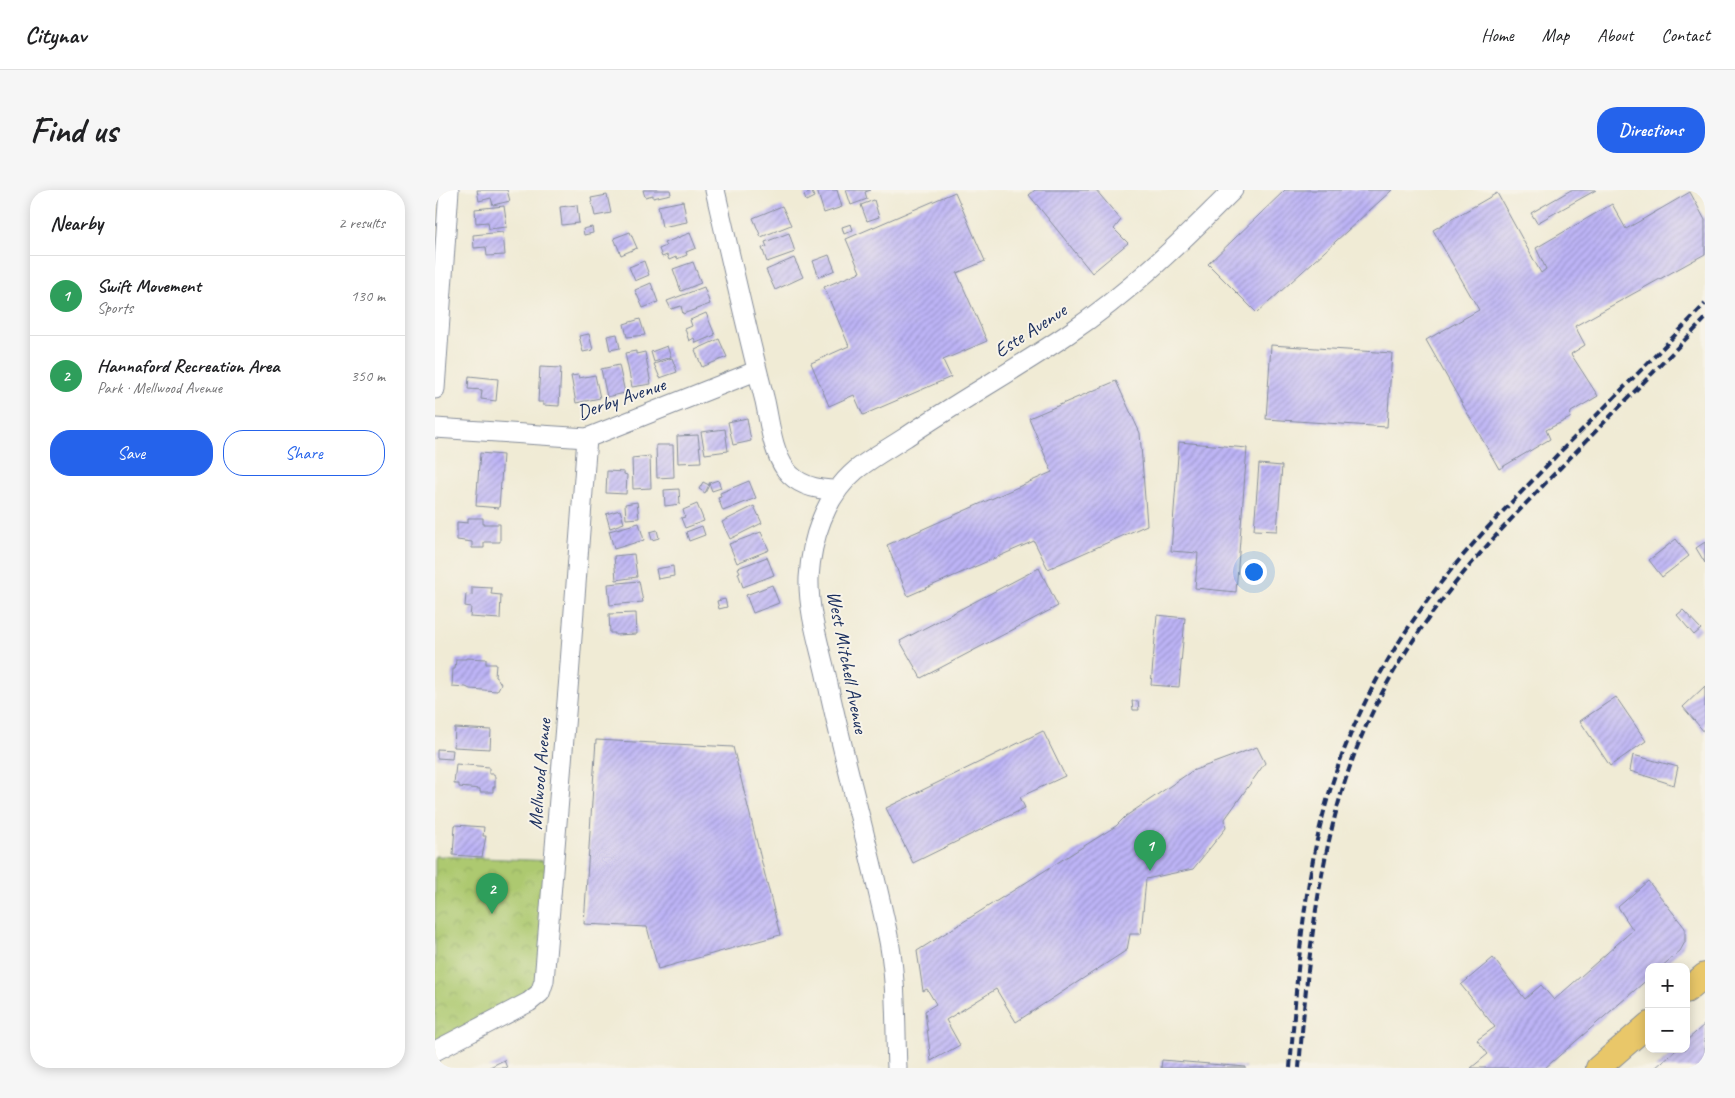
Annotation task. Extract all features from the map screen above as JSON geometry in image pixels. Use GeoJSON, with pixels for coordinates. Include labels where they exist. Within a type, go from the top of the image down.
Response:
{"type":"FeatureCollection","features":[{"type":"Feature","properties":{"kind":"main road"},"geometry":{"type":"LineString","coordinates":[[1690,988],[1705,975]]}},
{"type":"Feature","properties":{"kind":"main road"},"geometry":{"type":"LineString","coordinates":[[1598,1068],[1645,1027]]}},
{"type":"Feature","properties":{"kind":"street"},"geometry":{"type":"LineString","coordinates":[[435,389],[449,190]]}},
{"type":"Feature","properties":{"kind":"street"},"geometry":{"type":"LineString","coordinates":[[715,190],[776,451],[787,471],[806,485],[821,490],[837,490]]}},
{"type":"Feature","properties":{"kind":"street","name":"Este Avenue"},"geometry":{"type":"LineString","coordinates":[[837,490],[855,471],[953,405],[1069,334],[1127,290],[1174,250],[1233,190]]}},
{"type":"Feature","properties":{"kind":"street","name":"Derby Avenue"},"geometry":{"type":"LineString","coordinates":[[435,428],[587,438],[756,371]]}},
{"type":"Feature","properties":{"kind":"street","name":"Mellwood Avenue"},"geometry":{"type":"LineString","coordinates":[[435,1051],[529,1002],[540,992],[544,981],[587,438]]}},
{"type":"Feature","properties":{"kind":"street","name":"West Mitchell Avenue"},"geometry":{"type":"LineString","coordinates":[[837,490],[826,509],[816,537],[811,558],[810,602],[835,720],[888,934],[893,978],[897,1068]]}},
{"type":"Feature","properties":{"kind":"green space"},"geometry":{"type":"Polygon","coordinates":[[[435,856],[554,861],[540,993],[435,1051],[435,856]]]}},
{"type":"Feature","properties":{"kind":"building"},"geometry":{"type":"Polygon","coordinates":[[[477,190],[507,190],[510,201],[493,205],[491,198],[479,201],[477,190]]]}},
{"type":"Feature","properties":{"kind":"building"},"geometry":{"type":"Polygon","coordinates":[[[643,190],[670,190],[671,194],[653,198],[653,195],[645,197],[643,190]]]}},
{"type":"Feature","properties":{"kind":"building"},"geometry":{"type":"Polygon","coordinates":[[[817,190],[837,190],[842,207],[824,213],[817,190]]]}},
{"type":"Feature","properties":{"kind":"building"},"geometry":{"type":"Polygon","coordinates":[[[846,190],[871,190],[865,192],[867,199],[851,205],[846,190]]]}},
{"type":"Feature","properties":{"kind":"building"},"geometry":{"type":"Polygon","coordinates":[[[1035,190],[1096,190],[1121,220],[1114,229],[1128,243],[1092,273],[1029,195],[1035,190]]]}},
{"type":"Feature","properties":{"kind":"building"},"geometry":{"type":"Polygon","coordinates":[[[1285,190],[1392,190],[1257,313],[1208,264],[1285,190]]]}},
{"type":"Feature","properties":{"kind":"building"},"geometry":{"type":"Polygon","coordinates":[[[1571,190],[1596,190],[1537,223],[1531,213],[1571,190]]]}},
{"type":"Feature","properties":{"kind":"building"},"geometry":{"type":"Polygon","coordinates":[[[812,192],[814,197],[806,201],[804,195],[812,192]]]}},
{"type":"Feature","properties":{"kind":"building"},"geometry":{"type":"Polygon","coordinates":[[[955,192],[985,261],[957,273],[987,341],[943,360],[951,377],[863,415],[854,395],[829,406],[811,363],[849,346],[824,287],[860,272],[846,239],[955,192]]]}},
{"type":"Feature","properties":{"kind":"building"},"geometry":{"type":"Polygon","coordinates":[[[1690,192],[1705,220],[1705,254],[1575,326],[1585,345],[1571,354],[1598,396],[1571,412],[1570,418],[1546,430],[1550,439],[1499,469],[1426,340],[1479,310],[1433,230],[1497,193],[1541,273],[1546,269],[1536,248],[1612,204],[1626,229],[1690,192]]]}},
{"type":"Feature","properties":{"kind":"building"},"geometry":{"type":"Polygon","coordinates":[[[607,195],[611,213],[595,216],[591,198],[607,195]]]}},
{"type":"Feature","properties":{"kind":"building"},"geometry":{"type":"Polygon","coordinates":[[[874,200],[879,217],[867,221],[861,205],[874,200]]]}},
{"type":"Feature","properties":{"kind":"building"},"geometry":{"type":"Polygon","coordinates":[[[683,201],[687,222],[662,227],[658,206],[683,201]]]}},
{"type":"Feature","properties":{"kind":"building"},"geometry":{"type":"Polygon","coordinates":[[[577,205],[579,223],[562,225],[560,207],[577,205]]]}},
{"type":"Feature","properties":{"kind":"building"},"geometry":{"type":"Polygon","coordinates":[[[504,206],[507,227],[489,229],[488,222],[476,223],[475,209],[504,206]]]}},
{"type":"Feature","properties":{"kind":"building"},"geometry":{"type":"Polygon","coordinates":[[[782,206],[791,225],[761,237],[753,218],[782,206]]]}},
{"type":"Feature","properties":{"kind":"building"},"geometry":{"type":"Polygon","coordinates":[[[851,224],[853,230],[844,234],[842,227],[851,224]]]}},
{"type":"Feature","properties":{"kind":"building"},"geometry":{"type":"Polygon","coordinates":[[[592,227],[593,233],[584,235],[583,229],[592,227]]]}},
{"type":"Feature","properties":{"kind":"building"},"geometry":{"type":"Polygon","coordinates":[[[503,232],[505,255],[487,256],[486,247],[474,248],[473,235],[503,232]]]}},
{"type":"Feature","properties":{"kind":"building"},"geometry":{"type":"Polygon","coordinates":[[[630,232],[637,248],[621,255],[614,238],[630,232]]]}},
{"type":"Feature","properties":{"kind":"building"},"geometry":{"type":"Polygon","coordinates":[[[690,233],[696,248],[686,252],[687,255],[677,259],[676,257],[669,260],[667,255],[662,257],[659,249],[666,246],[664,243],[690,233]]]}},
{"type":"Feature","properties":{"kind":"building"},"geometry":{"type":"Polygon","coordinates":[[[789,233],[795,252],[767,262],[762,248],[767,247],[765,242],[789,233]]]}},
{"type":"Feature","properties":{"kind":"building"},"geometry":{"type":"Polygon","coordinates":[[[829,255],[835,270],[819,277],[813,261],[829,255]]]}},
{"type":"Feature","properties":{"kind":"building"},"geometry":{"type":"Polygon","coordinates":[[[794,258],[803,277],[775,290],[766,270],[794,258]]]}},
{"type":"Feature","properties":{"kind":"building"},"geometry":{"type":"Polygon","coordinates":[[[644,261],[649,275],[635,281],[629,267],[644,261]]]}},
{"type":"Feature","properties":{"kind":"building"},"geometry":{"type":"Polygon","coordinates":[[[693,262],[701,283],[681,291],[673,269],[693,262]]]}},
{"type":"Feature","properties":{"kind":"building"},"geometry":{"type":"Polygon","coordinates":[[[651,283],[658,302],[643,308],[635,290],[651,283]]]}},
{"type":"Feature","properties":{"kind":"building"},"geometry":{"type":"Polygon","coordinates":[[[704,287],[710,304],[683,314],[681,306],[671,309],[667,301],[704,287]]]}},
{"type":"Feature","properties":{"kind":"building"},"geometry":{"type":"Polygon","coordinates":[[[706,313],[715,335],[696,343],[694,338],[689,341],[685,329],[692,326],[690,320],[706,313]]]}},
{"type":"Feature","properties":{"kind":"building"},"geometry":{"type":"Polygon","coordinates":[[[640,319],[645,335],[627,337],[624,324],[640,319]]]}},
{"type":"Feature","properties":{"kind":"building"},"geometry":{"type":"Polygon","coordinates":[[[589,334],[593,350],[583,352],[579,336],[589,334]]]}},
{"type":"Feature","properties":{"kind":"building"},"geometry":{"type":"Polygon","coordinates":[[[617,334],[620,348],[610,350],[607,336],[617,334]]]}},
{"type":"Feature","properties":{"kind":"building"},"geometry":{"type":"Polygon","coordinates":[[[719,339],[727,357],[702,367],[695,350],[719,339]]]}},
{"type":"Feature","properties":{"kind":"building"},"geometry":{"type":"Polygon","coordinates":[[[1271,345],[1392,353],[1387,427],[1266,419],[1271,345]]]}},
{"type":"Feature","properties":{"kind":"building"},"geometry":{"type":"Polygon","coordinates":[[[667,346],[671,357],[654,362],[651,352],[667,346]]]}},
{"type":"Feature","properties":{"kind":"building"},"geometry":{"type":"Polygon","coordinates":[[[636,351],[636,354],[645,352],[651,384],[632,387],[625,353],[636,351]]]}},
{"type":"Feature","properties":{"kind":"building"},"geometry":{"type":"Polygon","coordinates":[[[672,358],[677,372],[660,378],[654,364],[672,358]]]}},
{"type":"Feature","properties":{"kind":"building"},"geometry":{"type":"Polygon","coordinates":[[[619,365],[625,393],[607,397],[601,369],[619,365]]]}},
{"type":"Feature","properties":{"kind":"building"},"geometry":{"type":"Polygon","coordinates":[[[540,367],[561,368],[559,406],[543,405],[543,402],[538,402],[540,367]]]}},
{"type":"Feature","properties":{"kind":"building"},"geometry":{"type":"Polygon","coordinates":[[[578,375],[579,378],[595,375],[600,398],[576,403],[571,376],[578,375]]]}},
{"type":"Feature","properties":{"kind":"building"},"geometry":{"type":"Polygon","coordinates":[[[469,376],[498,379],[496,401],[481,399],[482,390],[468,389],[469,376]]]}},
{"type":"Feature","properties":{"kind":"building"},"geometry":{"type":"Polygon","coordinates":[[[1116,381],[1140,433],[1147,525],[1048,569],[1034,541],[908,596],[887,545],[1052,472],[1029,418],[1116,381]]]}},
{"type":"Feature","properties":{"kind":"building"},"geometry":{"type":"Polygon","coordinates":[[[747,418],[751,441],[733,445],[728,422],[747,418]]]}},
{"type":"Feature","properties":{"kind":"building"},"geometry":{"type":"Polygon","coordinates":[[[725,429],[728,451],[705,454],[701,432],[725,429]]]}},
{"type":"Feature","properties":{"kind":"building"},"geometry":{"type":"Polygon","coordinates":[[[698,435],[701,462],[678,463],[677,436],[698,435]]]}},
{"type":"Feature","properties":{"kind":"building"},"geometry":{"type":"Polygon","coordinates":[[[1179,442],[1247,448],[1236,592],[1195,588],[1198,553],[1171,551],[1179,442]]]}},
{"type":"Feature","properties":{"kind":"building"},"geometry":{"type":"Polygon","coordinates":[[[656,445],[673,445],[674,477],[657,478],[656,445]]]}},
{"type":"Feature","properties":{"kind":"building"},"geometry":{"type":"Polygon","coordinates":[[[480,453],[503,455],[499,508],[476,506],[480,453]]]}},
{"type":"Feature","properties":{"kind":"building"},"geometry":{"type":"Polygon","coordinates":[[[650,456],[651,488],[633,489],[632,458],[650,456]]]}},
{"type":"Feature","properties":{"kind":"building"},"geometry":{"type":"Polygon","coordinates":[[[1259,464],[1282,466],[1277,531],[1254,530],[1259,464]]]}},
{"type":"Feature","properties":{"kind":"building"},"geometry":{"type":"Polygon","coordinates":[[[607,471],[624,472],[627,475],[626,494],[606,493],[607,471]]]}},
{"type":"Feature","properties":{"kind":"building"},"geometry":{"type":"Polygon","coordinates":[[[718,480],[721,488],[712,491],[709,483],[718,480]]]}},
{"type":"Feature","properties":{"kind":"building"},"geometry":{"type":"Polygon","coordinates":[[[749,481],[756,498],[723,511],[718,498],[721,497],[720,493],[749,481]]]}},
{"type":"Feature","properties":{"kind":"building"},"geometry":{"type":"Polygon","coordinates":[[[703,482],[709,485],[705,493],[699,489],[703,482]]]}},
{"type":"Feature","properties":{"kind":"building"},"geometry":{"type":"Polygon","coordinates":[[[679,489],[680,504],[665,506],[664,490],[679,489]]]}},
{"type":"Feature","properties":{"kind":"building"},"geometry":{"type":"Polygon","coordinates":[[[637,502],[639,518],[626,519],[625,504],[637,502]]]}},
{"type":"Feature","properties":{"kind":"building"},"geometry":{"type":"Polygon","coordinates":[[[697,504],[704,521],[685,528],[681,518],[685,517],[683,510],[697,504]]]}},
{"type":"Feature","properties":{"kind":"building"},"geometry":{"type":"Polygon","coordinates":[[[754,506],[762,523],[730,539],[722,522],[754,506]]]}},
{"type":"Feature","properties":{"kind":"building"},"geometry":{"type":"Polygon","coordinates":[[[620,510],[624,523],[610,528],[606,514],[620,510]]]}},
{"type":"Feature","properties":{"kind":"building"},"geometry":{"type":"Polygon","coordinates":[[[468,518],[483,518],[483,524],[500,524],[500,542],[484,542],[484,548],[472,548],[472,542],[457,540],[457,522],[468,523],[468,518]]]}},
{"type":"Feature","properties":{"kind":"building"},"geometry":{"type":"Polygon","coordinates":[[[639,523],[644,540],[614,549],[609,531],[639,523]]]}},
{"type":"Feature","properties":{"kind":"building"},"geometry":{"type":"Polygon","coordinates":[[[702,526],[705,535],[689,541],[686,532],[702,526]]]}},
{"type":"Feature","properties":{"kind":"building"},"geometry":{"type":"Polygon","coordinates":[[[657,530],[659,538],[652,540],[650,532],[657,530]]]}},
{"type":"Feature","properties":{"kind":"building"},"geometry":{"type":"Polygon","coordinates":[[[761,532],[769,550],[737,563],[729,544],[761,532]]]}},
{"type":"Feature","properties":{"kind":"building"},"geometry":{"type":"Polygon","coordinates":[[[1676,539],[1689,556],[1662,577],[1649,560],[1676,539]]]}},
{"type":"Feature","properties":{"kind":"building"},"geometry":{"type":"Polygon","coordinates":[[[1705,542],[1705,563],[1696,548],[1705,542]]]}},
{"type":"Feature","properties":{"kind":"building"},"geometry":{"type":"Polygon","coordinates":[[[634,554],[637,577],[616,580],[614,556],[634,554]]]}},
{"type":"Feature","properties":{"kind":"building"},"geometry":{"type":"Polygon","coordinates":[[[767,557],[774,575],[743,587],[738,568],[767,557]]]}},
{"type":"Feature","properties":{"kind":"building"},"geometry":{"type":"Polygon","coordinates":[[[673,566],[674,576],[658,579],[656,569],[673,566]]]}},
{"type":"Feature","properties":{"kind":"building"},"geometry":{"type":"Polygon","coordinates":[[[1039,568],[1058,606],[921,678],[900,641],[1039,568]]]}},
{"type":"Feature","properties":{"kind":"building"},"geometry":{"type":"Polygon","coordinates":[[[639,581],[643,602],[610,605],[608,584],[639,581]]]}},
{"type":"Feature","properties":{"kind":"building"},"geometry":{"type":"Polygon","coordinates":[[[772,585],[779,603],[753,613],[746,595],[772,585]]]}},
{"type":"Feature","properties":{"kind":"building"},"geometry":{"type":"Polygon","coordinates":[[[472,587],[492,588],[491,594],[501,595],[500,619],[470,617],[471,607],[465,606],[466,594],[472,595],[472,587]]]}},
{"type":"Feature","properties":{"kind":"building"},"geometry":{"type":"Polygon","coordinates":[[[725,599],[727,607],[719,609],[717,601],[725,599]]]}},
{"type":"Feature","properties":{"kind":"building"},"geometry":{"type":"Polygon","coordinates":[[[1683,610],[1701,629],[1694,635],[1677,615],[1683,610]]]}},
{"type":"Feature","properties":{"kind":"building"},"geometry":{"type":"Polygon","coordinates":[[[636,613],[637,634],[615,635],[615,633],[610,633],[609,614],[636,613]]]}},
{"type":"Feature","properties":{"kind":"building"},"geometry":{"type":"Polygon","coordinates":[[[1157,615],[1185,618],[1179,687],[1151,685],[1157,615]]]}},
{"type":"Feature","properties":{"kind":"building"},"geometry":{"type":"Polygon","coordinates":[[[456,659],[486,659],[486,664],[496,664],[495,677],[501,684],[497,691],[452,686],[453,669],[455,669],[456,659]]]}},
{"type":"Feature","properties":{"kind":"building"},"geometry":{"type":"Polygon","coordinates":[[[1705,686],[1705,733],[1683,707],[1705,686]]]}},
{"type":"Feature","properties":{"kind":"building"},"geometry":{"type":"Polygon","coordinates":[[[1616,697],[1646,741],[1610,766],[1580,721],[1616,697]]]}},
{"type":"Feature","properties":{"kind":"building"},"geometry":{"type":"Polygon","coordinates":[[[1132,701],[1138,701],[1139,710],[1133,710],[1132,701]]]}},
{"type":"Feature","properties":{"kind":"building"},"geometry":{"type":"Polygon","coordinates":[[[455,728],[491,730],[490,749],[454,747],[455,728]]]}},
{"type":"Feature","properties":{"kind":"building"},"geometry":{"type":"Polygon","coordinates":[[[1043,731],[1065,776],[1020,797],[1025,808],[913,863],[886,808],[1043,731]]]}},
{"type":"Feature","properties":{"kind":"building"},"geometry":{"type":"Polygon","coordinates":[[[596,740],[733,747],[780,935],[658,969],[647,927],[584,924],[596,740]]]}},
{"type":"Feature","properties":{"kind":"building"},"geometry":{"type":"Polygon","coordinates":[[[1257,747],[1265,763],[1225,819],[1226,828],[1193,869],[1146,879],[1141,934],[1130,934],[1127,950],[1016,1022],[996,989],[946,1020],[960,1045],[931,1061],[925,1011],[936,1004],[927,989],[923,991],[917,951],[1116,826],[1126,816],[1192,771],[1257,747]]]}},
{"type":"Feature","properties":{"kind":"building"},"geometry":{"type":"Polygon","coordinates":[[[437,749],[453,750],[452,759],[437,758],[437,749]]]}},
{"type":"Feature","properties":{"kind":"building"},"geometry":{"type":"Polygon","coordinates":[[[1633,755],[1678,767],[1674,785],[1630,771],[1633,755]]]}},
{"type":"Feature","properties":{"kind":"building"},"geometry":{"type":"Polygon","coordinates":[[[456,764],[489,767],[489,774],[494,774],[495,777],[493,792],[480,792],[480,789],[459,787],[459,784],[454,784],[456,764]]]}},
{"type":"Feature","properties":{"kind":"building"},"geometry":{"type":"Polygon","coordinates":[[[455,825],[484,827],[483,836],[486,836],[482,857],[453,855],[455,825]]]}},
{"type":"Feature","properties":{"kind":"building"},"geometry":{"type":"Polygon","coordinates":[[[1648,881],[1685,928],[1685,942],[1680,951],[1666,963],[1645,963],[1645,981],[1545,1068],[1471,1068],[1488,1054],[1477,1040],[1495,1027],[1461,985],[1493,958],[1525,999],[1541,985],[1554,1000],[1633,930],[1618,907],[1648,881]]]}},
{"type":"Feature","properties":{"kind":"building"},"geometry":{"type":"Polygon","coordinates":[[[1705,1024],[1705,1068],[1655,1068],[1672,1053],[1690,1053],[1690,1037],[1705,1024]]]}},
{"type":"Feature","properties":{"kind":"building"},"geometry":{"type":"Polygon","coordinates":[[[504,1060],[507,1068],[488,1068],[504,1060]]]}},
{"type":"Feature","properties":{"kind":"building"},"geometry":{"type":"Polygon","coordinates":[[[1162,1060],[1246,1067],[1246,1068],[1161,1068],[1162,1060]]]}},
{"type":"Feature","properties":{"kind":"railway"},"geometry":{"type":"LineString","coordinates":[[1290,1068],[1302,935],[1311,869],[1318,836],[1335,774],[1373,686],[1424,605],[1470,547],[1705,304]]}},
{"type":"Feature","properties":{"kind":"railway"},"geometry":{"type":"LineString","coordinates":[[1299,1068],[1310,951],[1331,832],[1353,758],[1371,714],[1393,673],[1417,635],[1471,564],[1533,496],[1705,319]]}},
{"type":"Feature","properties":{"kind":"place","name":"Swift Movement"},"geometry":{"type":"Point","coordinates":[1150,871]}},
{"type":"Feature","properties":{"kind":"place","name":"Hannaford Recreation Area"},"geometry":{"type":"Point","coordinates":[492,914]}}]}
